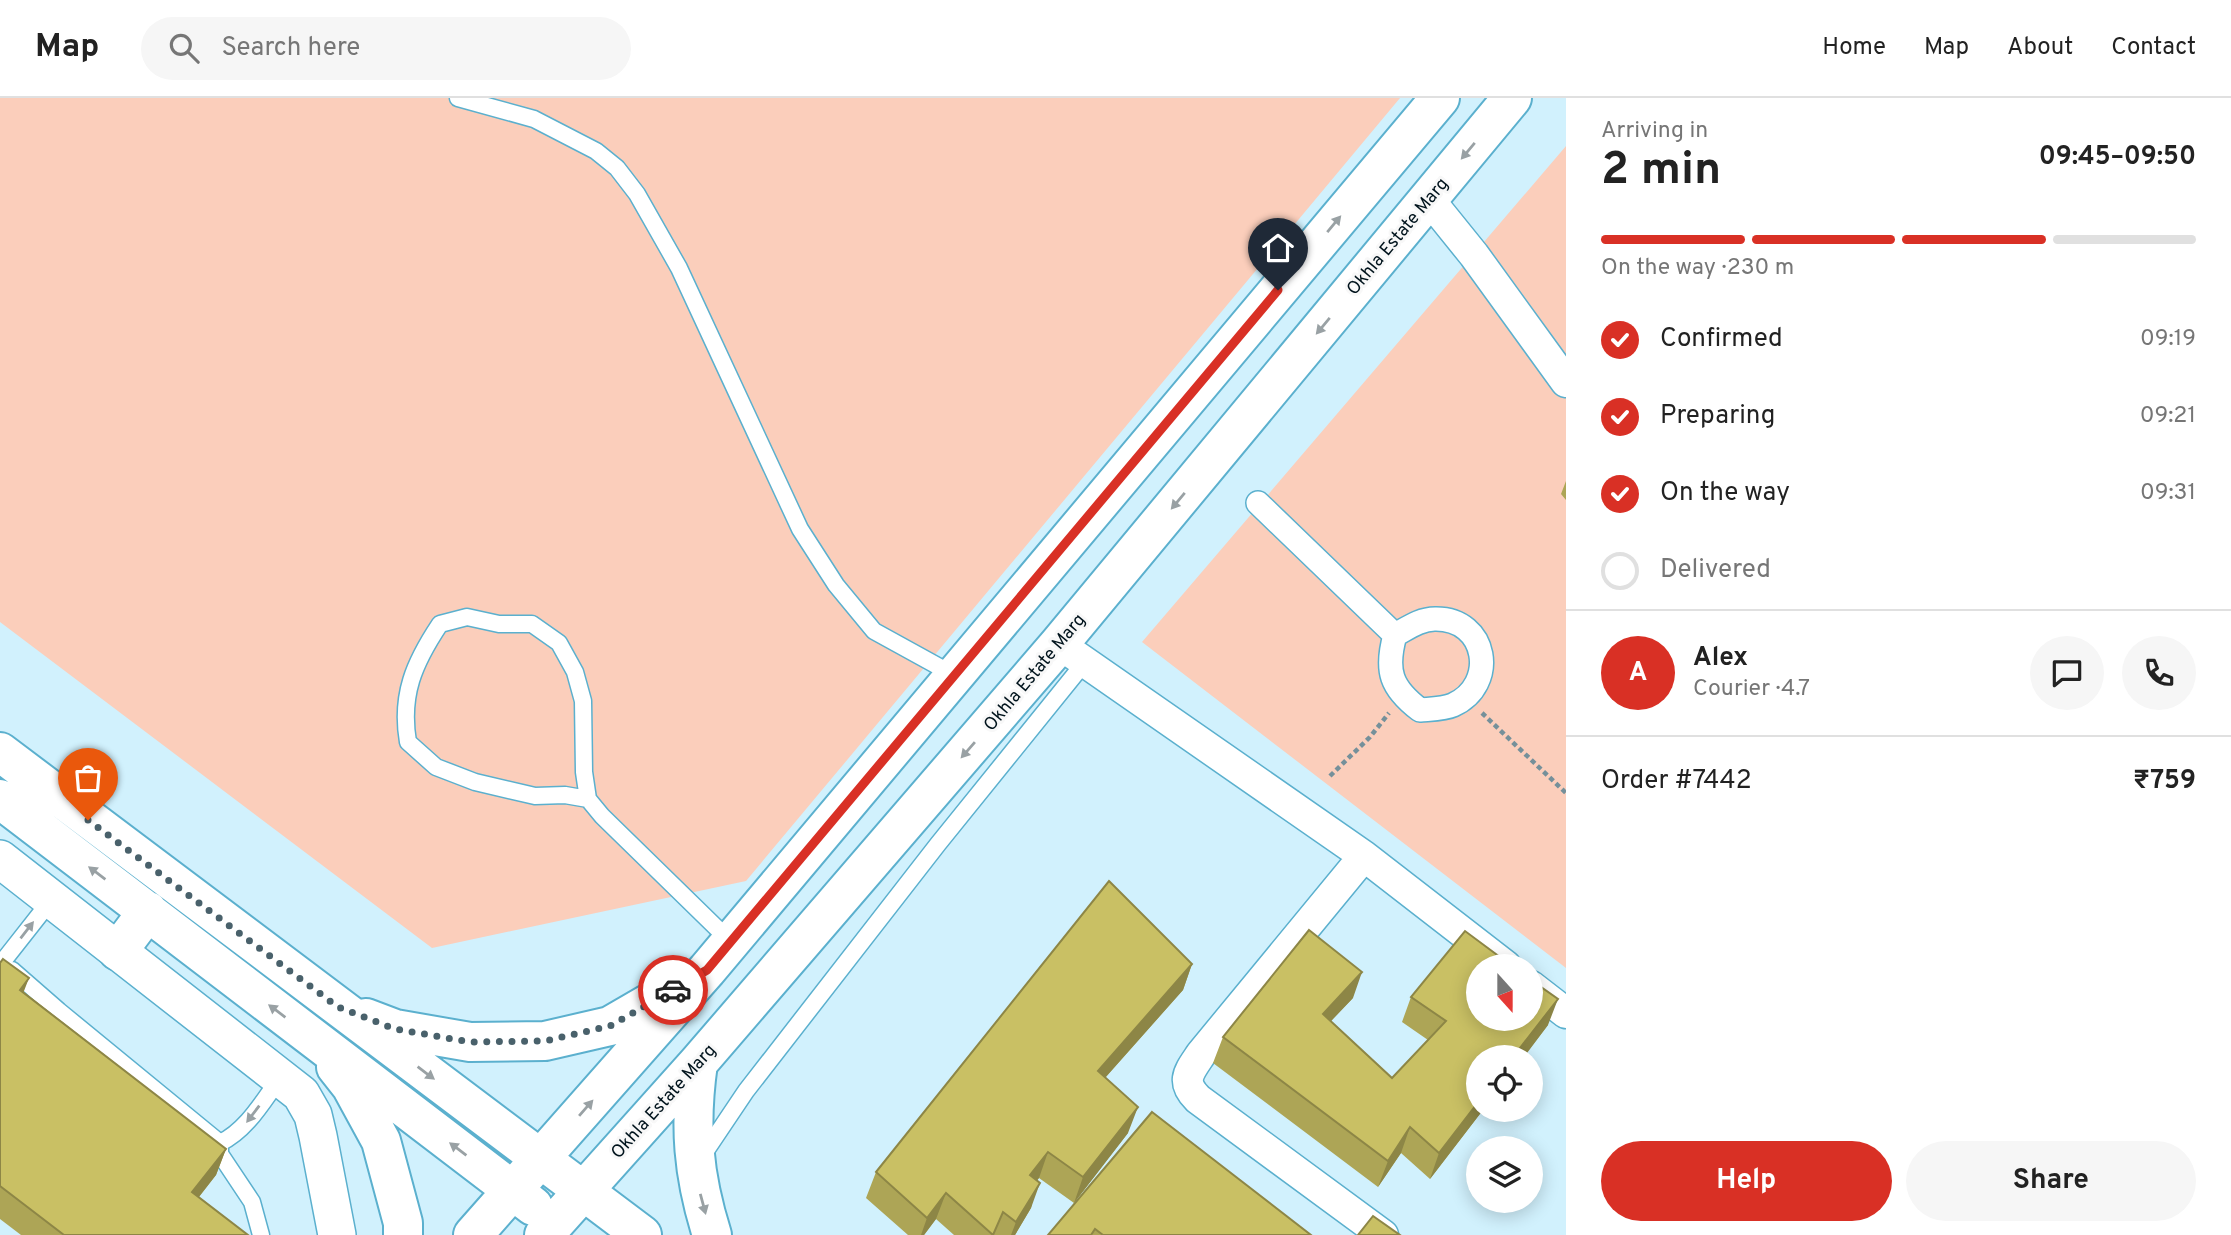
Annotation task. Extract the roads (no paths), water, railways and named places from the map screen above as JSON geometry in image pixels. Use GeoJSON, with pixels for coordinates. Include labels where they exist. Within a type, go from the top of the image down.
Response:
{"type":"FeatureCollection","features":[{"type":"Feature","properties":{"kind":"main road"},"geometry":{"type":"LineString","coordinates":[[473,1235],[707,970],[1440,98]]}},
{"type":"Feature","properties":{"kind":"main road","name":"Okhla Estate Marg"},"geometry":{"type":"LineString","coordinates":[[557,1231],[583,1191],[1072,653],[1429,198],[1512,98]]}},
{"type":"Feature","properties":{"kind":"main road"},"geometry":{"type":"LineString","coordinates":[[0,752],[642,1235]]}},
{"type":"Feature","properties":{"kind":"main road"},"geometry":{"type":"LineString","coordinates":[[0,799],[513,1190],[557,1231]]}},
{"type":"Feature","properties":{"kind":"main road"},"geometry":{"type":"LineString","coordinates":[[118,951],[148,911]]}},
{"type":"Feature","properties":{"kind":"main road"},"geometry":{"type":"LineString","coordinates":[[338,1007],[395,1029],[470,1042],[545,1041],[610,1026],[707,970]]}},
{"type":"Feature","properties":{"kind":"main road"},"geometry":{"type":"LineString","coordinates":[[313,1038],[351,1086],[381,1141],[403,1223],[403,1235]]}},
{"type":"Feature","properties":{"kind":"main road"},"geometry":{"type":"LineString","coordinates":[[698,1063],[692,1133],[701,1202],[712,1235]]}},
{"type":"Feature","properties":{"kind":"street"},"geometry":{"type":"LineString","coordinates":[[1429,198],[1566,382]]}},
{"type":"Feature","properties":{"kind":"street"},"geometry":{"type":"LineString","coordinates":[[1258,503],[1395,635]]}},
{"type":"Feature","properties":{"kind":"street"},"geometry":{"type":"LineString","coordinates":[[1436,619],[1461,625],[1472,634],[1483,657],[1477,682],[1467,698],[1450,707],[1420,710],[1405,698],[1394,684],[1390,670],[1395,635],[1416,623],[1436,619]]}},
{"type":"Feature","properties":{"kind":"street"},"geometry":{"type":"LineString","coordinates":[[1072,653],[1364,856],[1491,954]]}},
{"type":"Feature","properties":{"kind":"street"},"geometry":{"type":"LineString","coordinates":[[1364,856],[1201,1054],[1187,1079],[1192,1093],[1198,1099],[1383,1235]]}},
{"type":"Feature","properties":{"kind":"street"},"geometry":{"type":"LineString","coordinates":[[0,859],[301,1094],[313,1115],[337,1235]]}},
{"type":"Feature","properties":{"kind":"street"},"geometry":{"type":"LineString","coordinates":[[1544,996],[1566,1013]]}},
{"type":"Feature","properties":{"kind":"lane"},"geometry":{"type":"LineString","coordinates":[[458,98],[534,119],[596,151],[617,168],[637,194],[678,268],[800,529],[836,585],[874,631],[954,675]]}},
{"type":"Feature","properties":{"kind":"lane"},"geometry":{"type":"LineString","coordinates":[[588,799],[565,795],[535,796],[475,782],[436,767],[408,742],[404,722],[405,698],[422,650],[440,624],[467,617],[499,624],[532,624],[559,643],[575,672],[583,701],[583,772],[588,799],[602,816],[730,941]]}},
{"type":"Feature","properties":{"kind":"lane"},"geometry":{"type":"LineString","coordinates":[[695,1168],[746,1091],[939,844],[1072,653]]}},
{"type":"Feature","properties":{"kind":"lane"},"geometry":{"type":"LineString","coordinates":[[51,899],[1,963],[220,1143]]}},
{"type":"Feature","properties":{"kind":"lane"},"geometry":{"type":"LineString","coordinates":[[220,1143],[233,1137],[247,1123],[280,1078]]}},
{"type":"Feature","properties":{"kind":"lane"},"geometry":{"type":"LineString","coordinates":[[220,1143],[220,1154],[252,1202],[261,1235]]}}]}
